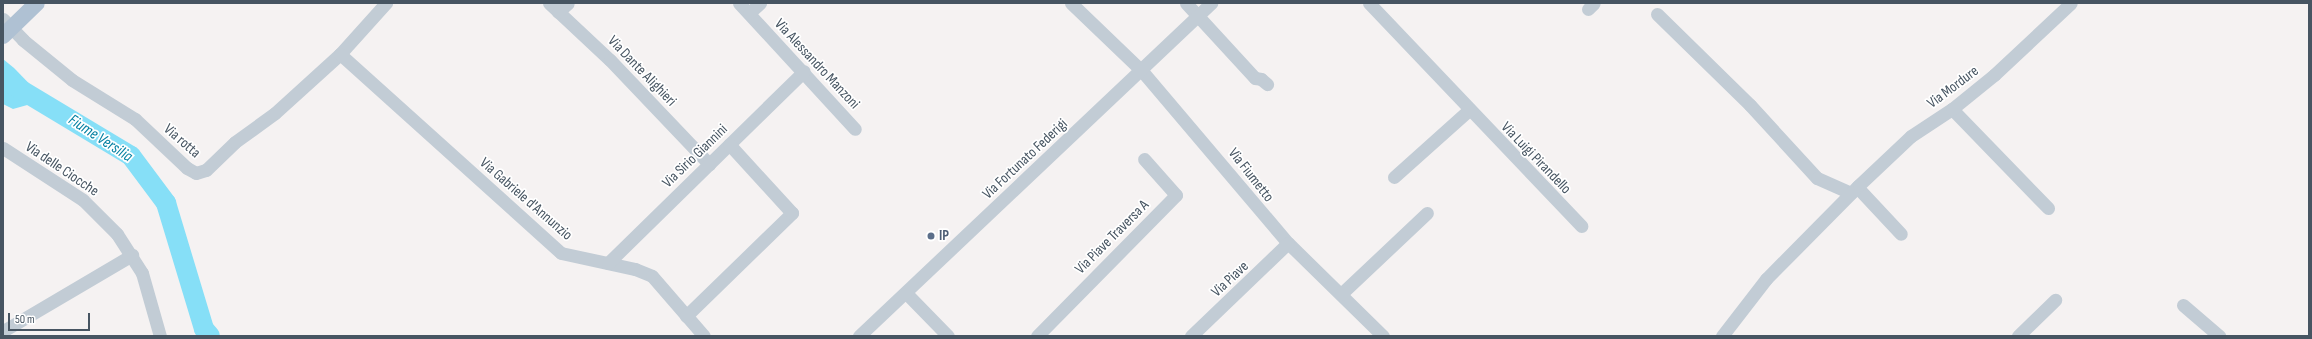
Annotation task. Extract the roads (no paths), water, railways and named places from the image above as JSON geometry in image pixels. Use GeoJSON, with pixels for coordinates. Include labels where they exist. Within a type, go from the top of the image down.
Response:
{"type":"FeatureCollection","features":[{"type":"Feature","properties":{"kind":"main road"},"geometry":{"type":"LineString","coordinates":[[3,36],[37,3]]}},
{"type":"Feature","properties":{"kind":"street","name":"Via rotta"},"geometry":{"type":"LineString","coordinates":[[3,19],[22,40],[72,80],[134,119],[187,168],[196,173],[206,170],[235,142],[275,113],[340,54],[386,3]]}},
{"type":"Feature","properties":{"kind":"street","name":"Via Alessandro Manzoni"},"geometry":{"type":"LineString","coordinates":[[739,3],[804,71],[855,129]]}},
{"type":"Feature","properties":{"kind":"street"},"geometry":{"type":"LineString","coordinates":[[749,13],[760,3]]}},
{"type":"Feature","properties":{"kind":"street","name":"Via Fiumetto"},"geometry":{"type":"LineString","coordinates":[[1071,3],[1142,71],[1288,243],[1382,336]]}},
{"type":"Feature","properties":{"kind":"street"},"geometry":{"type":"LineString","coordinates":[[1186,3],[1255,78],[1261,79],[1266,84]]}},
{"type":"Feature","properties":{"kind":"street","name":"Via Fortunato Federigi"},"geometry":{"type":"LineString","coordinates":[[859,336],[1142,71],[1211,3]]}},
{"type":"Feature","properties":{"kind":"street","name":"Via Luigi Pirandello"},"geometry":{"type":"LineString","coordinates":[[1369,3],[1468,110],[1581,226]]}},
{"type":"Feature","properties":{"kind":"street","name":"Via Mordure"},"geometry":{"type":"LineString","coordinates":[[1722,336],[1766,279],[1854,190],[1911,136],[1952,109],[2011,61],[2071,3]]}},
{"type":"Feature","properties":{"kind":"street","name":"Via Dante Alighieri"},"geometry":{"type":"LineString","coordinates":[[558,6],[709,164]]}},
{"type":"Feature","properties":{"kind":"street"},"geometry":{"type":"LineString","coordinates":[[1657,14],[1750,105],[1817,178],[1854,190],[1901,234]]}},
{"type":"Feature","properties":{"kind":"street","name":"Via Gabriele d'Annunzio"},"geometry":{"type":"LineString","coordinates":[[340,54],[561,253],[635,269],[652,276],[704,336]]}},
{"type":"Feature","properties":{"kind":"street","name":"Via Sirio Giannini"},"geometry":{"type":"LineString","coordinates":[[608,263],[804,71]]}},
{"type":"Feature","properties":{"kind":"street"},"geometry":{"type":"LineString","coordinates":[[1952,109],[2048,208]]}},
{"type":"Feature","properties":{"kind":"street"},"geometry":{"type":"LineString","coordinates":[[1394,177],[1468,110]]}},
{"type":"Feature","properties":{"kind":"street"},"geometry":{"type":"LineString","coordinates":[[686,316],[792,213],[729,144]]}},
{"type":"Feature","properties":{"kind":"street","name":"Via delle Ciocche"},"geometry":{"type":"LineString","coordinates":[[3,148],[83,200],[117,234],[132,255],[149,293],[160,336]]}},
{"type":"Feature","properties":{"kind":"street","name":"Via Piave Traversa A"},"geometry":{"type":"LineString","coordinates":[[1037,336],[1176,194],[1144,159]]}},
{"type":"Feature","properties":{"kind":"street"},"geometry":{"type":"LineString","coordinates":[[1341,294],[1427,213]]}},
{"type":"Feature","properties":{"kind":"street","name":"Via Piave"},"geometry":{"type":"LineString","coordinates":[[1191,336],[1288,243]]}},
{"type":"Feature","properties":{"kind":"street"},"geometry":{"type":"LineString","coordinates":[[3,331],[132,255]]}},
{"type":"Feature","properties":{"kind":"street"},"geometry":{"type":"LineString","coordinates":[[906,293],[948,336]]}},
{"type":"Feature","properties":{"kind":"street"},"geometry":{"type":"LineString","coordinates":[[2018,336],[2055,300]]}},
{"type":"Feature","properties":{"kind":"street"},"geometry":{"type":"LineString","coordinates":[[2183,305],[2218,336]]}},
{"type":"Feature","properties":{"kind":"water"},"geometry":{"type":"Polygon","coordinates":[[[3,59],[14,68],[45,100],[13,109],[3,104],[3,59]]]}},
{"type":"Feature","properties":{"kind":"waterway","name":"Fiume Versilia"},"geometry":{"type":"LineString","coordinates":[[3,79],[131,156],[166,203],[204,329],[210,336]]}},
{"type":"Feature","properties":{"kind":"place","name":"IP"},"geometry":{"type":"Point","coordinates":[931,236]}}]}
